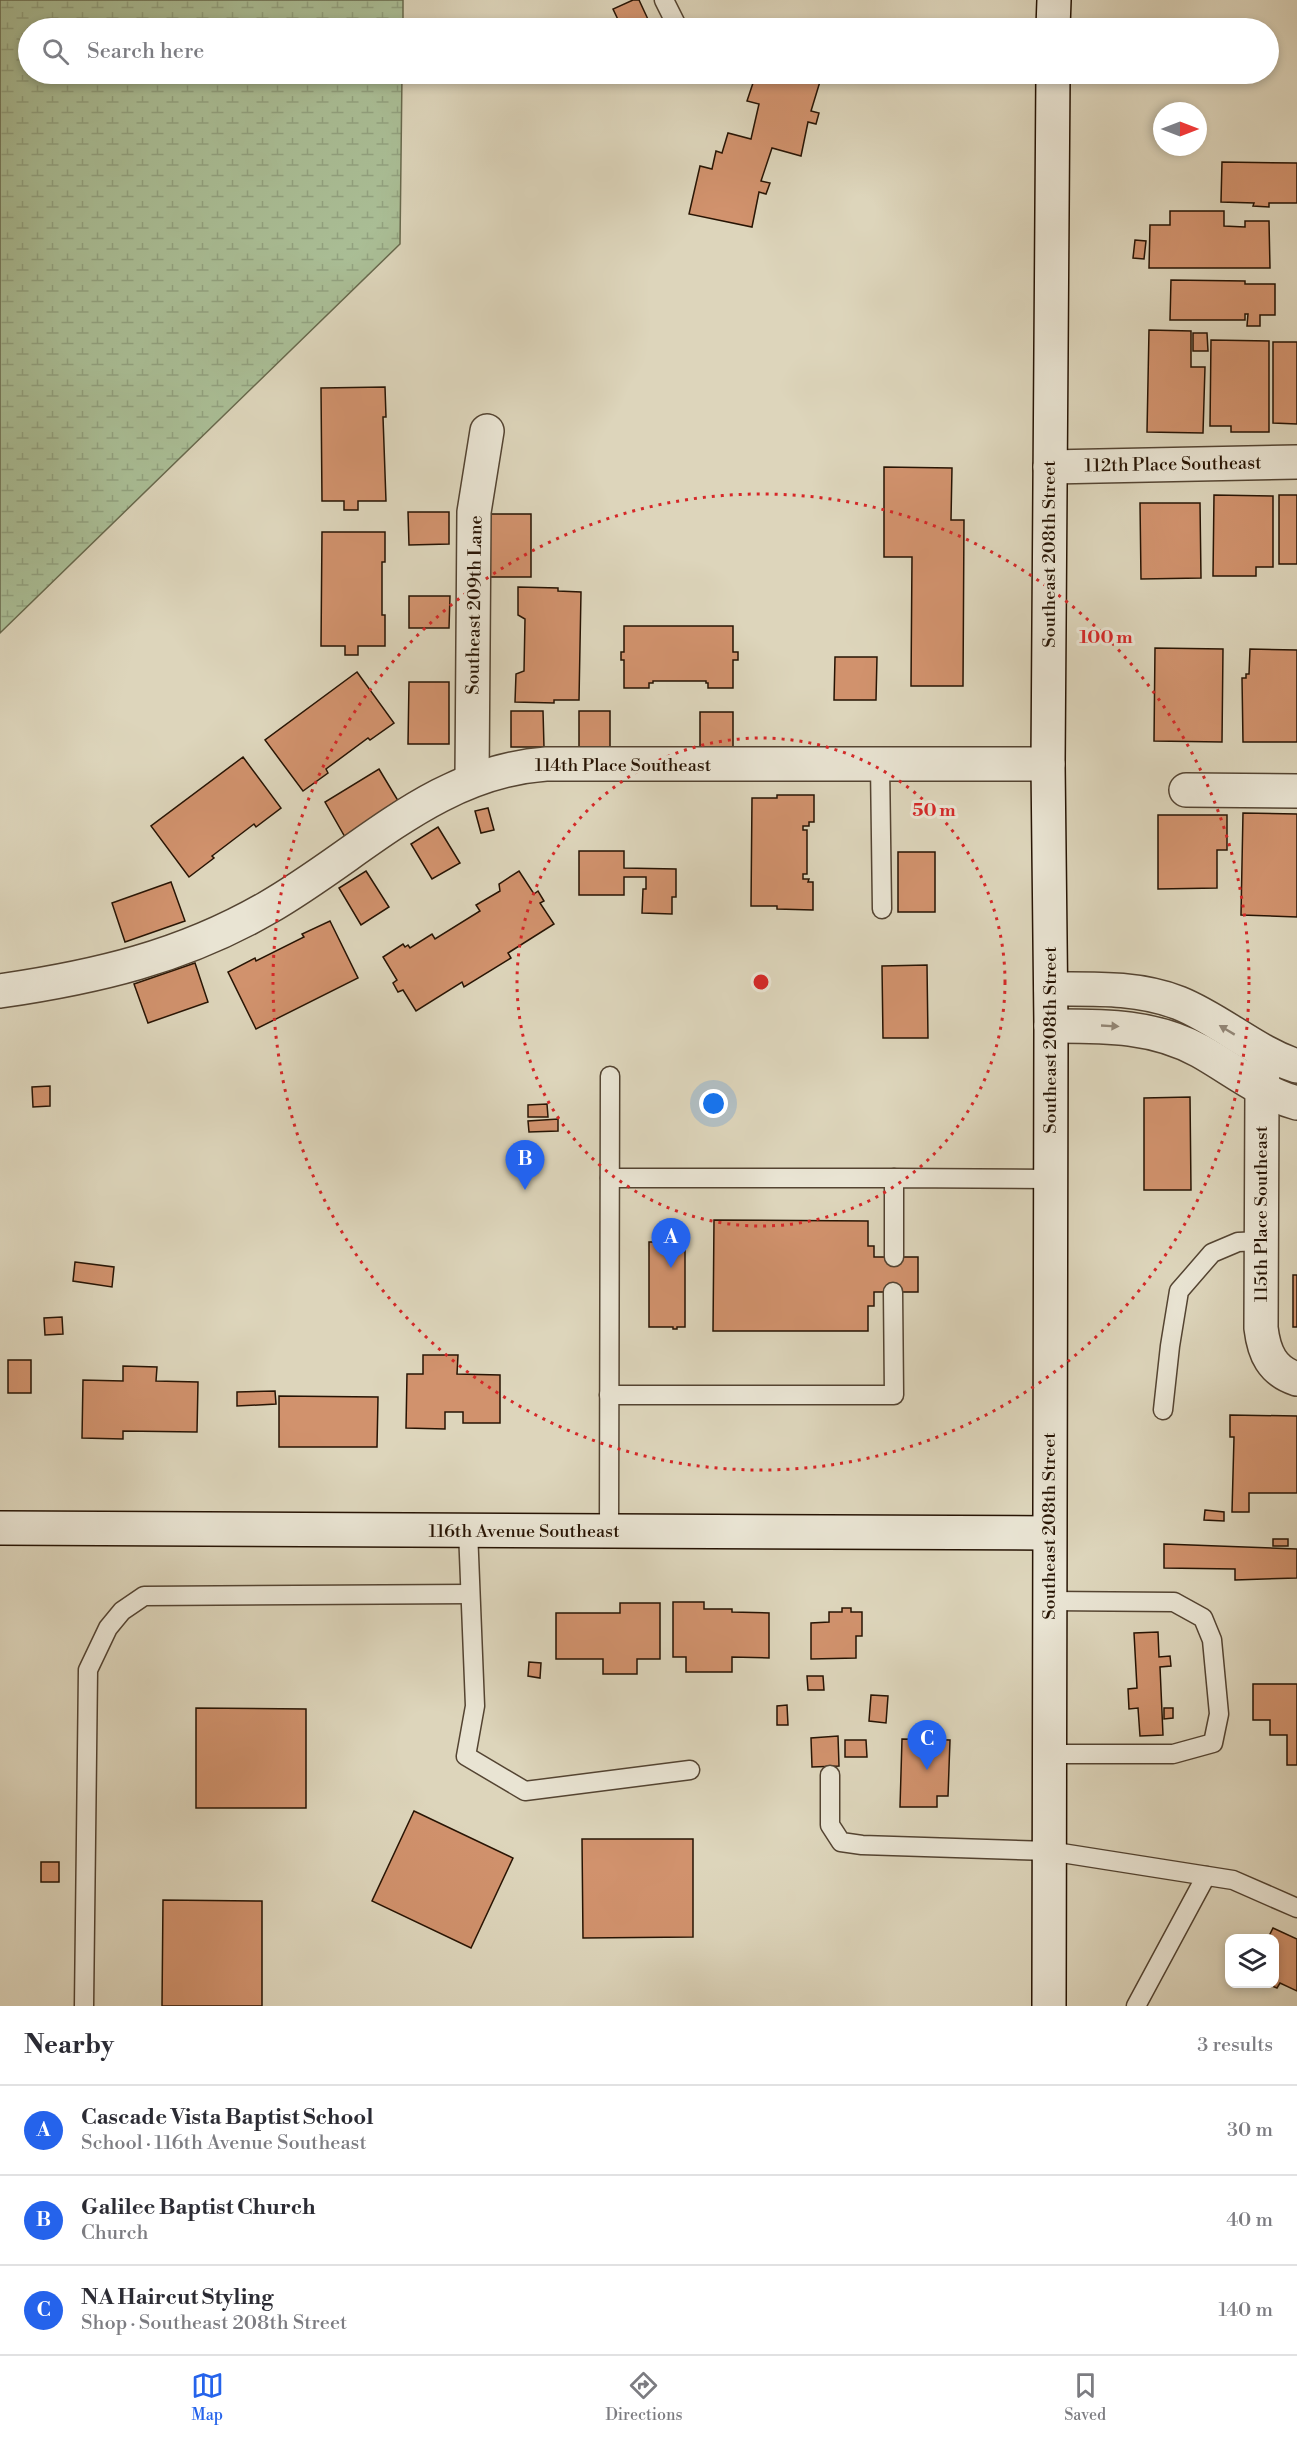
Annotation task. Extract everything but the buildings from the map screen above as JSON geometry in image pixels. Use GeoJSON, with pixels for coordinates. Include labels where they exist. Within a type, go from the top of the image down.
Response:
{"type":"FeatureCollection","features":[{"type":"Feature","properties":{"kind":"main road"},"geometry":{"type":"LineString","coordinates":[[1053,18],[1054,0]]}},
{"type":"Feature","properties":{"kind":"main road","name":"Southeast 208th Street"},"geometry":{"type":"LineString","coordinates":[[1049,2006],[1052,1026],[1048,764],[1053,84]]}},
{"type":"Feature","properties":{"kind":"main road","name":"Southeast 209th Lane"},"geometry":{"type":"LineString","coordinates":[[472,779],[474,512],[487,431]]}},
{"type":"Feature","properties":{"kind":"main road","name":"112th Place Southeast"},"geometry":{"type":"LineString","coordinates":[[1050,467],[1297,462]]}},
{"type":"Feature","properties":{"kind":"main road","name":"114th Place Southeast"},"geometry":{"type":"LineString","coordinates":[[0,991],[65,981],[126,968],[222,930],[268,908],[441,794],[472,779],[507,769],[546,764],[1048,764]]}},
{"type":"Feature","properties":{"kind":"main road"},"geometry":{"type":"LineString","coordinates":[[1186,790],[1297,791]]}},
{"type":"Feature","properties":{"kind":"main road"},"geometry":{"type":"LineString","coordinates":[[1051,988],[1118,990],[1159,997],[1201,1014],[1264,1053],[1297,1066]]}},
{"type":"Feature","properties":{"kind":"main road"},"geometry":{"type":"LineString","coordinates":[[1052,1026],[1110,1026],[1166,1036],[1198,1050],[1262,1089],[1297,1103]]}},
{"type":"Feature","properties":{"kind":"main road","name":"115th Place Southeast"},"geometry":{"type":"LineString","coordinates":[[1264,1053],[1262,1337],[1269,1360],[1288,1375]]}},
{"type":"Feature","properties":{"kind":"main road","name":"116th Avenue Southeast"},"geometry":{"type":"LineString","coordinates":[[0,1528],[1049,1533]]}},
{"type":"Feature","properties":{"kind":"lane"},"geometry":{"type":"LineString","coordinates":[[664,0],[673,18]]}},
{"type":"Feature","properties":{"kind":"lane"},"geometry":{"type":"LineString","coordinates":[[880,764],[882,909]]}},
{"type":"Feature","properties":{"kind":"lane"},"geometry":{"type":"LineString","coordinates":[[609,1531],[610,1076]]}},
{"type":"Feature","properties":{"kind":"lane"},"geometry":{"type":"LineString","coordinates":[[610,1178],[1050,1179]]}},
{"type":"Feature","properties":{"kind":"lane"},"geometry":{"type":"LineString","coordinates":[[894,1178],[894,1257]]}},
{"type":"Feature","properties":{"kind":"lane"},"geometry":{"type":"LineString","coordinates":[[1162,1410],[1179,1291],[1212,1253],[1238,1242],[1261,1240]]}},
{"type":"Feature","properties":{"kind":"lane"},"geometry":{"type":"LineString","coordinates":[[609,1395],[894,1395],[893,1292]]}},
{"type":"Feature","properties":{"kind":"lane"},"geometry":{"type":"LineString","coordinates":[[468,1530],[475,1706],[466,1756],[525,1791],[690,1770]]}},
{"type":"Feature","properties":{"kind":"lane"},"geometry":{"type":"LineString","coordinates":[[84,2006],[88,1670],[108,1628],[122,1611],[144,1596],[470,1594]]}},
{"type":"Feature","properties":{"kind":"lane"},"geometry":{"type":"LineString","coordinates":[[1049,1601],[1174,1602],[1203,1618],[1212,1640],[1219,1714],[1213,1743],[1173,1754],[1049,1754]]}},
{"type":"Feature","properties":{"kind":"lane"},"geometry":{"type":"LineString","coordinates":[[830,1775],[830,1825],[841,1842],[862,1845],[1049,1851],[1233,1880],[1297,1908]]}},
{"type":"Feature","properties":{"kind":"lane"},"geometry":{"type":"LineString","coordinates":[[1136,2006],[1206,1876]]}},
{"type":"Feature","properties":{"kind":"green space"},"geometry":{"type":"Polygon","coordinates":[[[0,0],[403,0],[403,18],[18,18],[18,84],[402,84],[400,244],[0,633],[0,0]]]}},
{"type":"Feature","properties":{"kind":"place","name":"Galilee Baptist Church"},"geometry":{"type":"Point","coordinates":[525,1190]}},
{"type":"Feature","properties":{"kind":"place","name":"Cascade Vista Baptist School"},"geometry":{"type":"Point","coordinates":[671,1268]}},
{"type":"Feature","properties":{"kind":"place","name":"NA Haircut Styling"},"geometry":{"type":"Point","coordinates":[927,1770]}}]}
